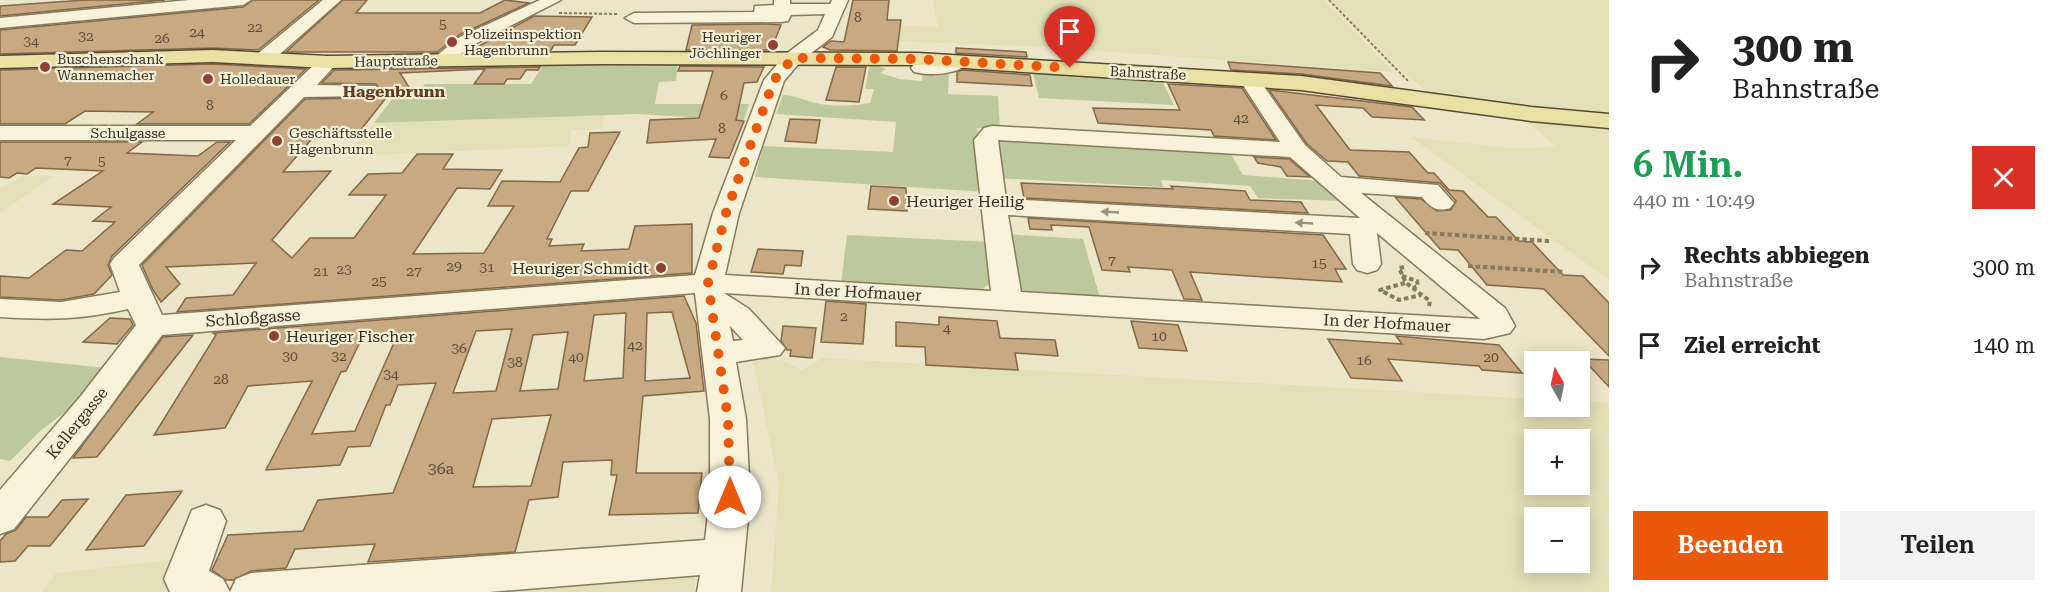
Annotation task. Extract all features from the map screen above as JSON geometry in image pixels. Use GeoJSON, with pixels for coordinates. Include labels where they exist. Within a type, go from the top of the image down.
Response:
{"type":"FeatureCollection","features":[{"type":"Feature","properties":{"kind":"main road","name":"Hauptstraße"},"geometry":{"type":"LineString","coordinates":[[0,62],[213,56],[328,62],[793,58]]}},
{"type":"Feature","properties":{"kind":"main road","name":"Bahnstraße"},"geometry":{"type":"LineString","coordinates":[[793,58],[959,62],[1249,79],[1428,98],[1551,116],[1609,121]]}},
{"type":"Feature","properties":{"kind":"street"},"geometry":{"type":"LineString","coordinates":[[102,13],[122,0]]}},
{"type":"Feature","properties":{"kind":"street"},"geometry":{"type":"LineString","coordinates":[[0,23],[34,18],[158,10],[243,0]]}},
{"type":"Feature","properties":{"kind":"street"},"geometry":{"type":"LineString","coordinates":[[264,59],[333,0]]}},
{"type":"Feature","properties":{"kind":"street"},"geometry":{"type":"LineString","coordinates":[[441,60],[494,26],[553,0]]}},
{"type":"Feature","properties":{"kind":"street"},"geometry":{"type":"LineString","coordinates":[[757,2],[782,5]]}},
{"type":"Feature","properties":{"kind":"street"},"geometry":{"type":"LineString","coordinates":[[251,592],[721,574],[730,497],[730,454],[709,291],[726,213],[774,80],[793,58],[825,33],[839,3],[713,10]]}},
{"type":"Feature","properties":{"kind":"street"},"geometry":{"type":"LineString","coordinates":[[626,16],[782,17],[782,5]]}},
{"type":"Feature","properties":{"kind":"street"},"geometry":{"type":"LineString","coordinates":[[0,47],[23,33],[34,18]]}},
{"type":"Feature","properties":{"kind":"street"},"geometry":{"type":"LineString","coordinates":[[874,59],[915,67],[938,68],[959,62]]}},
{"type":"Feature","properties":{"kind":"street"},"geometry":{"type":"LineString","coordinates":[[145,312],[124,264],[328,62]]}},
{"type":"Feature","properties":{"kind":"street","name":"In der Hofmauer"},"geometry":{"type":"LineString","coordinates":[[709,291],[1007,300],[1484,329],[1499,326],[1494,315],[1376,226],[1297,150],[1249,79]]}},
{"type":"Feature","properties":{"kind":"street"},"geometry":{"type":"LineString","coordinates":[[300,91],[369,90]]}},
{"type":"Feature","properties":{"kind":"street","name":"Schulgasse"},"geometry":{"type":"LineString","coordinates":[[0,133],[257,133]]}},
{"type":"Feature","properties":{"kind":"street"},"geometry":{"type":"LineString","coordinates":[[1007,300],[985,140],[992,133],[1297,150]]}},
{"type":"Feature","properties":{"kind":"street"},"geometry":{"type":"LineString","coordinates":[[1334,184],[1429,190],[1441,203]]}},
{"type":"Feature","properties":{"kind":"street"},"geometry":{"type":"LineString","coordinates":[[995,206],[1376,226],[1366,264]]}},
{"type":"Feature","properties":{"kind":"street"},"geometry":{"type":"LineString","coordinates":[[709,291],[738,316],[769,348],[718,353]]}},
{"type":"Feature","properties":{"kind":"street","name":"Schloßgasse"},"geometry":{"type":"LineString","coordinates":[[0,308],[145,312],[709,291]]}},
{"type":"Feature","properties":{"kind":"street","name":"Kellergasse"},"geometry":{"type":"LineString","coordinates":[[0,518],[92,406],[145,312]]}},
{"type":"Feature","properties":{"kind":"street"},"geometry":{"type":"LineString","coordinates":[[206,521],[185,579],[208,592]]}},
{"type":"Feature","properties":{"kind":"path"},"geometry":{"type":"LineString","coordinates":[[1329,0],[1428,98]]}},
{"type":"Feature","properties":{"kind":"path"},"geometry":{"type":"LineString","coordinates":[[526,12],[626,16]]}},
{"type":"Feature","properties":{"kind":"path"},"geometry":{"type":"LineString","coordinates":[[1376,226],[1549,241]]}},
{"type":"Feature","properties":{"kind":"path"},"geometry":{"type":"LineString","coordinates":[[1402,276],[1417,281],[1418,286],[1413,288]]}},
{"type":"Feature","properties":{"kind":"path"},"geometry":{"type":"LineString","coordinates":[[1405,283],[1384,286],[1380,290],[1399,300],[1422,295]]}},
{"type":"Feature","properties":{"kind":"green space"},"geometry":{"type":"Polygon","coordinates":[[[933,0],[1324,0],[1394,72],[1042,47],[843,39],[854,23],[938,27],[933,0]]]}},
{"type":"Feature","properties":{"kind":"green space"},"geometry":{"type":"Polygon","coordinates":[[[1330,0],[1609,0],[1609,114],[1429,93],[1404,73],[1330,0]]]}},
{"type":"Feature","properties":{"kind":"green space"},"geometry":{"type":"Polygon","coordinates":[[[678,61],[676,81],[659,82],[655,104],[749,104],[744,120],[637,114],[374,123],[393,98],[416,97],[425,84],[531,84],[545,62],[678,61]]]}},
{"type":"Feature","properties":{"kind":"green space"},"geometry":{"type":"Polygon","coordinates":[[[870,63],[886,69],[880,73],[900,79],[922,81],[923,73],[949,71],[948,94],[998,96],[1000,129],[977,128],[986,192],[755,177],[763,146],[893,152],[896,122],[776,114],[783,95],[829,105],[870,103],[874,89],[865,89],[870,63]]]}},
{"type":"Feature","properties":{"kind":"green space"},"geometry":{"type":"Polygon","coordinates":[[[1032,68],[1159,75],[1174,105],[1039,98],[1032,68]]]}},
{"type":"Feature","properties":{"kind":"green space"},"geometry":{"type":"Polygon","coordinates":[[[605,115],[602,129],[572,130],[569,146],[347,156],[374,123],[605,115]]]}},
{"type":"Feature","properties":{"kind":"green space"},"geometry":{"type":"Polygon","coordinates":[[[1519,115],[1609,124],[1609,280],[1411,137],[1508,148],[1557,147],[1519,115]]]}},
{"type":"Feature","properties":{"kind":"green space"},"geometry":{"type":"Polygon","coordinates":[[[995,138],[1227,148],[1243,175],[1320,181],[1344,201],[1258,198],[1250,186],[1161,180],[1163,187],[997,178],[995,138]]]}},
{"type":"Feature","properties":{"kind":"green space"},"geometry":{"type":"Polygon","coordinates":[[[22,176],[54,176],[0,213],[0,189],[22,176]]]}},
{"type":"Feature","properties":{"kind":"green space"},"geometry":{"type":"Polygon","coordinates":[[[1006,234],[1083,239],[1100,298],[1032,294],[1019,289],[1006,234]]]}},
{"type":"Feature","properties":{"kind":"green space"},"geometry":{"type":"Polygon","coordinates":[[[847,235],[991,242],[994,280],[983,289],[964,290],[841,283],[847,235]]]}},
{"type":"Feature","properties":{"kind":"green space"},"geometry":{"type":"Polygon","coordinates":[[[752,356],[784,361],[802,370],[823,358],[1524,398],[1524,417],[1590,417],[1590,402],[1609,403],[1609,592],[771,592],[779,484],[752,356]]]}},
{"type":"Feature","properties":{"kind":"green space"},"geometry":{"type":"Polygon","coordinates":[[[0,357],[106,368],[85,397],[40,431],[10,461],[0,459],[0,357]]]}},
{"type":"Feature","properties":{"kind":"green space"},"geometry":{"type":"Polygon","coordinates":[[[179,559],[179,592],[42,592],[56,573],[179,559]]]}},
{"type":"Feature","properties":{"kind":"green space"},"geometry":{"type":"Polygon","coordinates":[[[696,574],[694,592],[488,592],[696,574]]]}},
{"type":"Feature","properties":{"kind":"building"},"geometry":{"type":"Polygon","coordinates":[[[85,0],[165,0],[0,16],[0,6],[85,0]]]}},
{"type":"Feature","properties":{"kind":"building"},"geometry":{"type":"Polygon","coordinates":[[[253,0],[319,0],[258,50],[213,48],[0,54],[0,30],[243,7],[253,0]]]}},
{"type":"Feature","properties":{"kind":"building"},"geometry":{"type":"Polygon","coordinates":[[[343,0],[367,0],[356,13],[480,13],[505,0],[529,3],[459,35],[437,52],[286,52],[343,0]]]}},
{"type":"Feature","properties":{"kind":"building"},"geometry":{"type":"Polygon","coordinates":[[[853,0],[889,0],[887,20],[901,20],[897,51],[830,50],[823,47],[831,41],[844,42],[853,0]]]}},
{"type":"Feature","properties":{"kind":"building"},"geometry":{"type":"Polygon","coordinates":[[[534,16],[592,17],[575,45],[554,45],[551,50],[468,52],[534,16]]]}},
{"type":"Feature","properties":{"kind":"building"},"geometry":{"type":"Polygon","coordinates":[[[692,25],[781,25],[771,50],[686,50],[692,25]]]}},
{"type":"Feature","properties":{"kind":"building"},"geometry":{"type":"Polygon","coordinates":[[[956,48],[1026,52],[1027,57],[956,53],[956,48]]]}},
{"type":"Feature","properties":{"kind":"building"},"geometry":{"type":"Polygon","coordinates":[[[1228,62],[1380,73],[1392,86],[1301,74],[1231,70],[1228,62]]]}},
{"type":"Feature","properties":{"kind":"building"},"geometry":{"type":"Polygon","coordinates":[[[213,64],[306,69],[249,124],[137,124],[153,112],[85,111],[65,124],[0,124],[0,70],[213,64]]]}},
{"type":"Feature","properties":{"kind":"building"},"geometry":{"type":"Polygon","coordinates":[[[680,66],[764,67],[757,82],[744,83],[736,120],[744,121],[729,158],[709,157],[716,139],[647,143],[650,120],[699,118],[713,71],[678,71],[680,66]]]}},
{"type":"Feature","properties":{"kind":"building"},"geometry":{"type":"Polygon","coordinates":[[[540,67],[538,70],[526,70],[520,79],[507,79],[504,84],[474,84],[485,69],[400,73],[412,92],[390,93],[359,132],[317,133],[283,172],[331,171],[272,240],[292,258],[310,238],[354,238],[386,195],[349,195],[368,174],[402,173],[417,154],[453,154],[443,169],[502,170],[490,189],[457,188],[413,254],[484,253],[514,206],[488,206],[502,181],[560,182],[579,148],[588,147],[590,133],[620,132],[588,191],[571,191],[547,239],[552,239],[549,246],[584,244],[581,251],[629,249],[635,226],[692,224],[692,273],[177,312],[186,298],[233,295],[256,263],[166,267],[180,284],[161,302],[153,290],[142,265],[305,99],[369,98],[381,91],[376,84],[322,83],[334,70],[540,67]]]}},
{"type":"Feature","properties":{"kind":"building"},"geometry":{"type":"Polygon","coordinates":[[[836,67],[866,67],[859,102],[826,100],[836,67]]]}},
{"type":"Feature","properties":{"kind":"building"},"geometry":{"type":"Polygon","coordinates":[[[962,70],[1030,75],[1032,86],[957,82],[957,72],[962,70]]]}},
{"type":"Feature","properties":{"kind":"building"},"geometry":{"type":"Polygon","coordinates":[[[1168,84],[1242,88],[1276,140],[1214,136],[1211,130],[1098,123],[1093,108],[1180,110],[1168,84]]]}},
{"type":"Feature","properties":{"kind":"building"},"geometry":{"type":"Polygon","coordinates":[[[1269,90],[1412,107],[1424,120],[1372,117],[1363,108],[1316,105],[1350,150],[1409,152],[1428,173],[1434,173],[1449,190],[1463,191],[1488,217],[1496,217],[1519,241],[1532,242],[1563,275],[1583,276],[1609,303],[1609,356],[1544,289],[1487,285],[1458,250],[1440,249],[1395,197],[1421,199],[1437,211],[1451,210],[1456,201],[1440,183],[1359,176],[1348,162],[1327,161],[1307,144],[1269,90]]]}},
{"type":"Feature","properties":{"kind":"building"},"geometry":{"type":"Polygon","coordinates":[[[790,119],[820,120],[816,143],[785,141],[790,119]]]}},
{"type":"Feature","properties":{"kind":"building"},"geometry":{"type":"Polygon","coordinates":[[[0,142],[142,142],[127,153],[198,156],[217,142],[230,142],[112,256],[108,265],[112,275],[94,294],[61,300],[0,297],[0,276],[29,278],[66,250],[82,251],[115,222],[93,221],[111,207],[53,204],[103,171],[36,168],[27,174],[17,173],[9,178],[0,177],[0,142]]]}},
{"type":"Feature","properties":{"kind":"building"},"geometry":{"type":"Polygon","coordinates":[[[1254,157],[1289,159],[1310,177],[1287,176],[1281,167],[1258,163],[1254,157]]]}},
{"type":"Feature","properties":{"kind":"building"},"geometry":{"type":"Polygon","coordinates":[[[1021,183],[1173,189],[1171,186],[1245,191],[1250,200],[1301,202],[1308,213],[1024,198],[1021,183]]]}},
{"type":"Feature","properties":{"kind":"building","name":"Heuriger Heilig"},"geometry":{"type":"Polygon","coordinates":[[[871,186],[906,188],[907,211],[868,209],[871,186]]]}},
{"type":"Feature","properties":{"kind":"building"},"geometry":{"type":"Polygon","coordinates":[[[1028,218],[1323,235],[1346,269],[1335,269],[1342,282],[1190,272],[1202,300],[1184,299],[1172,270],[1128,267],[1130,272],[1102,270],[1089,227],[1051,225],[1052,230],[1030,229],[1028,218]]]}},
{"type":"Feature","properties":{"kind":"building"},"geometry":{"type":"Polygon","coordinates":[[[758,249],[803,251],[801,266],[785,265],[783,274],[751,272],[758,249]]]}},
{"type":"Feature","properties":{"kind":"building"},"geometry":{"type":"Polygon","coordinates":[[[684,296],[696,323],[704,391],[643,396],[636,473],[702,473],[698,513],[609,515],[617,475],[611,475],[612,460],[563,462],[558,497],[529,500],[515,552],[368,562],[375,544],[295,549],[286,568],[251,571],[233,580],[226,580],[212,570],[228,535],[303,531],[318,500],[393,493],[436,383],[398,385],[390,405],[386,405],[370,446],[348,447],[340,465],[266,470],[312,381],[248,386],[225,428],[154,435],[216,335],[213,333],[684,296]],[[672,312],[647,313],[645,381],[690,378],[672,312]],[[626,313],[594,315],[584,381],[623,378],[626,313]],[[512,329],[476,331],[453,393],[496,391],[512,329]],[[568,332],[533,335],[520,391],[558,389],[568,332]],[[397,336],[362,338],[346,371],[341,372],[312,434],[355,431],[397,336]],[[551,415],[492,419],[473,487],[531,486],[551,415]]]}},
{"type":"Feature","properties":{"kind":"building"},"geometry":{"type":"Polygon","coordinates":[[[826,301],[866,304],[863,344],[821,342],[826,301]]]}},
{"type":"Feature","properties":{"kind":"building"},"geometry":{"type":"Polygon","coordinates":[[[939,317],[997,321],[1000,338],[1055,340],[1058,356],[1015,353],[1018,370],[926,365],[925,347],[896,346],[896,322],[939,325],[939,317]]]}},
{"type":"Feature","properties":{"kind":"building"},"geometry":{"type":"Polygon","coordinates":[[[110,318],[130,319],[133,325],[117,344],[83,342],[110,318]]]}},
{"type":"Feature","properties":{"kind":"building"},"geometry":{"type":"Polygon","coordinates":[[[1131,321],[1178,325],[1187,351],[1139,348],[1131,321]]]}},
{"type":"Feature","properties":{"kind":"building"},"geometry":{"type":"Polygon","coordinates":[[[783,326],[816,328],[812,358],[790,356],[791,350],[787,350],[781,341],[783,326]]]}},
{"type":"Feature","properties":{"kind":"building"},"geometry":{"type":"Polygon","coordinates":[[[193,335],[97,457],[73,458],[163,337],[193,335]]]}},
{"type":"Feature","properties":{"kind":"building"},"geometry":{"type":"Polygon","coordinates":[[[1396,336],[1499,345],[1522,373],[1482,370],[1479,366],[1388,359],[1402,381],[1351,378],[1328,339],[1402,344],[1396,336]]]}},
{"type":"Feature","properties":{"kind":"building"},"geometry":{"type":"Polygon","coordinates":[[[1590,359],[1609,360],[1609,387],[1590,367],[1590,359]]]}},
{"type":"Feature","properties":{"kind":"building"},"geometry":{"type":"Polygon","coordinates":[[[182,491],[144,546],[86,550],[126,495],[182,491]]]}},
{"type":"Feature","properties":{"kind":"building"},"geometry":{"type":"Polygon","coordinates":[[[88,499],[50,546],[28,546],[15,561],[0,562],[0,541],[6,534],[16,530],[26,517],[48,517],[62,500],[88,499]]]}},
{"type":"Feature","properties":{"kind":"place","name":"Polizeiinspektion Hagenbrunn"},"geometry":{"type":"Point","coordinates":[452,42]}},
{"type":"Feature","properties":{"kind":"place","name":"Heuriger Jöchlinger"},"geometry":{"type":"Point","coordinates":[773,45]}},
{"type":"Feature","properties":{"kind":"place","name":"Buschenschank Wannemacher"},"geometry":{"type":"Point","coordinates":[45,67]}},
{"type":"Feature","properties":{"kind":"place","name":"Holledauer"},"geometry":{"type":"Point","coordinates":[208,79]}},
{"type":"Feature","properties":{"kind":"place","name":"Geschäftsstelle Hagenbrunn"},"geometry":{"type":"Point","coordinates":[277,141]}},
{"type":"Feature","properties":{"kind":"place","name":"Heuriger Heilig"},"geometry":{"type":"Point","coordinates":[894,201]}},
{"type":"Feature","properties":{"kind":"place","name":"Heuriger Schmidt"},"geometry":{"type":"Point","coordinates":[661,268]}},
{"type":"Feature","properties":{"kind":"place","name":"Heuriger Fischer"},"geometry":{"type":"Point","coordinates":[274,336]}},
{"type":"Feature","properties":{"kind":"district","name":"Hagenbrunn"},"geometry":{"type":"Point","coordinates":[394,91]}},
{"type":"Feature","properties":{"kind":"route"},"geometry":{"type":"LineString","coordinates":[[730,497],[728,419],[708,283],[726,213],[774,80],[793,58],[918,59],[1070,68]]}}]}
